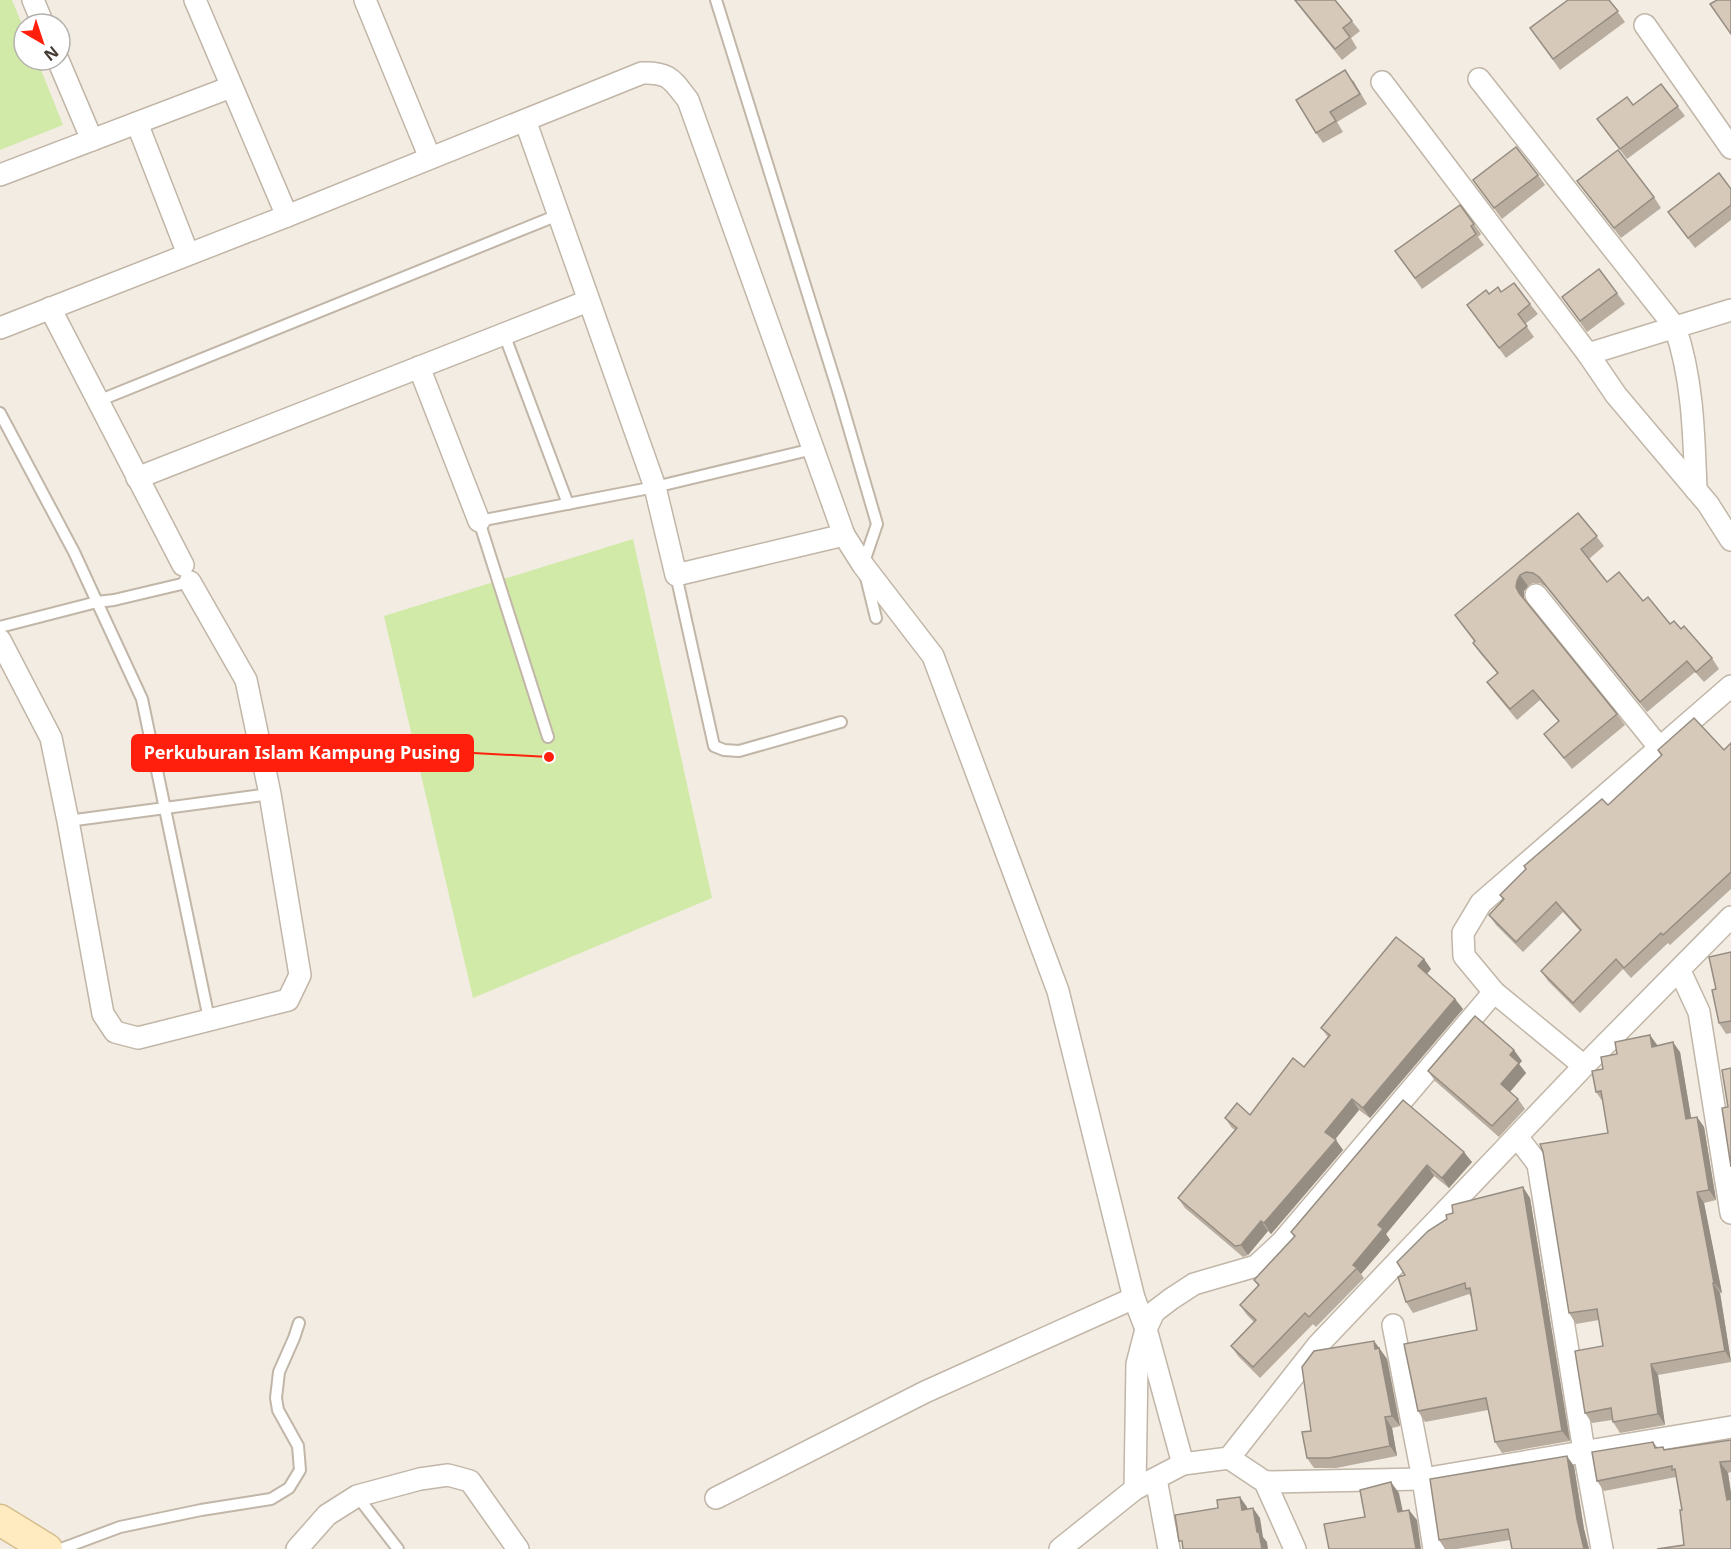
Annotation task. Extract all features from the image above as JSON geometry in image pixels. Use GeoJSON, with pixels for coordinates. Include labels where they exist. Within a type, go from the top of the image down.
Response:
{"type":"FeatureCollection","features":[{"type":"Feature","properties":{"kind":"main road"},"geometry":{"type":"LineString","coordinates":[[0,1520],[47,1549]]}},
{"type":"Feature","properties":{"kind":"street"},"geometry":{"type":"LineString","coordinates":[[195,0],[287,216]]}},
{"type":"Feature","properties":{"kind":"street"},"geometry":{"type":"LineString","coordinates":[[365,0],[430,159]]}},
{"type":"Feature","properties":{"kind":"street"},"geometry":{"type":"LineString","coordinates":[[1645,25],[1731,148]]}},
{"type":"Feature","properties":{"kind":"street"},"geometry":{"type":"LineString","coordinates":[[63,72],[92,140]]}},
{"type":"Feature","properties":{"kind":"street"},"geometry":{"type":"LineString","coordinates":[[0,328],[287,216],[642,73],[658,72],[671,78],[688,100],[844,535],[863,565],[933,656],[1058,991],[1134,1298],[1146,1329],[1183,1464]]}},
{"type":"Feature","properties":{"kind":"street"},"geometry":{"type":"LineString","coordinates":[[1479,79],[1676,327],[1682,346],[1693,420],[1696,490]]}},
{"type":"Feature","properties":{"kind":"street"},"geometry":{"type":"LineString","coordinates":[[1382,82],[1588,354],[1616,395],[1708,504],[1731,540]]}},
{"type":"Feature","properties":{"kind":"street"},"geometry":{"type":"LineString","coordinates":[[0,175],[231,87]]}},
{"type":"Feature","properties":{"kind":"street"},"geometry":{"type":"LineString","coordinates":[[525,120],[656,487],[676,575],[844,535]]}},
{"type":"Feature","properties":{"kind":"street"},"geometry":{"type":"LineString","coordinates":[[137,123],[188,254]]}},
{"type":"Feature","properties":{"kind":"street"},"geometry":{"type":"LineString","coordinates":[[137,478],[588,301]]}},
{"type":"Feature","properties":{"kind":"street"},"geometry":{"type":"LineString","coordinates":[[0,640],[51,738],[103,1014],[115,1032],[138,1038],[288,1000],[300,975],[270,794],[246,680],[187,574],[50,309]]}},
{"type":"Feature","properties":{"kind":"street"},"geometry":{"type":"LineString","coordinates":[[1588,354],[1731,310]]}},
{"type":"Feature","properties":{"kind":"street"},"geometry":{"type":"LineString","coordinates":[[419,367],[479,521]]}},
{"type":"Feature","properties":{"kind":"street"},"geometry":{"type":"LineString","coordinates":[[1536,595],[1659,747]]}},
{"type":"Feature","properties":{"kind":"street"},"geometry":{"type":"LineString","coordinates":[[1584,1066],[1494,992],[1464,956],[1463,933],[1481,903],[1731,686]]}},
{"type":"Feature","properties":{"kind":"street"},"geometry":{"type":"LineString","coordinates":[[1229,1458],[1318,1345],[1518,1138],[1584,1066],[1731,917]]}},
{"type":"Feature","properties":{"kind":"street"},"geometry":{"type":"LineString","coordinates":[[1680,971],[1699,1012],[1731,1213]]}},
{"type":"Feature","properties":{"kind":"street"},"geometry":{"type":"LineString","coordinates":[[1135,1489],[1137,1364],[1146,1329],[1154,1312],[1194,1284],[1256,1266],[1282,1242],[1494,992]]}},
{"type":"Feature","properties":{"kind":"street"},"geometry":{"type":"LineString","coordinates":[[1518,1138],[1538,1164],[1602,1549]]}},
{"type":"Feature","properties":{"kind":"street"},"geometry":{"type":"LineString","coordinates":[[716,1498],[925,1392],[1134,1298]]}},
{"type":"Feature","properties":{"kind":"street"},"geometry":{"type":"LineString","coordinates":[[1393,1325],[1434,1549]]}},
{"type":"Feature","properties":{"kind":"street"},"geometry":{"type":"LineString","coordinates":[[1265,1482],[1423,1479],[1731,1427]]}},
{"type":"Feature","properties":{"kind":"street"},"geometry":{"type":"LineString","coordinates":[[1060,1549],[1135,1489],[1183,1464],[1229,1458],[1265,1482],[1295,1549]]}},
{"type":"Feature","properties":{"kind":"street"},"geometry":{"type":"LineString","coordinates":[[297,1549],[327,1515],[357,1496],[420,1479],[448,1475],[470,1481],[518,1549]]}},
{"type":"Feature","properties":{"kind":"street"},"geometry":{"type":"LineString","coordinates":[[1156,1479],[1169,1549]]}},
{"type":"Feature","properties":{"kind":"lane"},"geometry":{"type":"LineString","coordinates":[[716,0],[839,394],[877,524],[863,565],[876,618]]}},
{"type":"Feature","properties":{"kind":"lane"},"geometry":{"type":"LineString","coordinates":[[98,401],[558,215]]}},
{"type":"Feature","properties":{"kind":"lane"},"geometry":{"type":"LineString","coordinates":[[504,334],[568,504]]}},
{"type":"Feature","properties":{"kind":"lane"},"geometry":{"type":"LineString","coordinates":[[0,413],[74,552],[142,699],[209,1019]]}},
{"type":"Feature","properties":{"kind":"lane"},"geometry":{"type":"LineString","coordinates":[[548,737],[479,521],[656,487],[813,449]]}},
{"type":"Feature","properties":{"kind":"lane"},"geometry":{"type":"LineString","coordinates":[[0,627],[97,602],[187,574]]}},
{"type":"Feature","properties":{"kind":"lane"},"geometry":{"type":"LineString","coordinates":[[676,575],[714,746],[724,750],[739,750],[842,722]]}},
{"type":"Feature","properties":{"kind":"lane"},"geometry":{"type":"LineString","coordinates":[[68,820],[270,794]]}},
{"type":"Feature","properties":{"kind":"lane"},"geometry":{"type":"LineString","coordinates":[[61,1549],[120,1527],[201,1510],[272,1500],[289,1488],[300,1470],[298,1446],[278,1410],[276,1398],[279,1372],[298,1323]]}},
{"type":"Feature","properties":{"kind":"lane"},"geometry":{"type":"LineString","coordinates":[[357,1496],[398,1549]]}},
{"type":"Feature","properties":{"kind":"green space"},"geometry":{"type":"Polygon","coordinates":[[[0,0],[12,0],[17,12],[12,12],[12,72],[42,72],[63,125],[0,150],[0,0]]]}},
{"type":"Feature","properties":{"kind":"green space"},"geometry":{"type":"Polygon","coordinates":[[[633,539],[712,898],[473,998],[384,616],[633,539]]]}},
{"type":"Feature","properties":{"kind":"building"},"geometry":{"type":"Polygon","coordinates":[[[1295,0],[1335,0],[1352,21],[1343,28],[1350,37],[1335,49],[1295,0]]]}},
{"type":"Feature","properties":{"kind":"building"},"geometry":{"type":"Polygon","coordinates":[[[1568,0],[1609,0],[1618,11],[1553,59],[1530,28],[1568,0]]]}},
{"type":"Feature","properties":{"kind":"building"},"geometry":{"type":"Polygon","coordinates":[[[1717,0],[1731,0],[1731,34],[1710,4],[1717,0]]]}},
{"type":"Feature","properties":{"kind":"building"},"geometry":{"type":"Polygon","coordinates":[[[1345,70],[1360,94],[1330,112],[1336,121],[1316,133],[1296,100],[1345,70]]]}},
{"type":"Feature","properties":{"kind":"building"},"geometry":{"type":"Polygon","coordinates":[[[1661,84],[1678,106],[1620,149],[1597,119],[1627,97],[1633,105],[1661,84]]]}},
{"type":"Feature","properties":{"kind":"building"},"geometry":{"type":"Polygon","coordinates":[[[1516,147],[1538,175],[1494,208],[1473,180],[1516,147]]]}},
{"type":"Feature","properties":{"kind":"building"},"geometry":{"type":"Polygon","coordinates":[[[1618,150],[1654,197],[1614,228],[1577,181],[1618,150]]]}},
{"type":"Feature","properties":{"kind":"building"},"geometry":{"type":"Polygon","coordinates":[[[1719,173],[1731,189],[1731,205],[1688,238],[1668,212],[1719,173]]]}},
{"type":"Feature","properties":{"kind":"building"},"geometry":{"type":"Polygon","coordinates":[[[1460,205],[1474,224],[1471,226],[1476,234],[1415,278],[1395,251],[1460,205]]]}},
{"type":"Feature","properties":{"kind":"building"},"geometry":{"type":"Polygon","coordinates":[[[1599,269],[1617,293],[1580,321],[1562,297],[1599,269]]]}},
{"type":"Feature","properties":{"kind":"building"},"geometry":{"type":"Polygon","coordinates":[[[1514,283],[1530,304],[1518,314],[1527,326],[1499,348],[1467,305],[1486,290],[1489,294],[1498,287],[1501,292],[1514,283]]]}},
{"type":"Feature","properties":{"kind":"building"},"geometry":{"type":"Polygon","coordinates":[[[1578,513],[1597,536],[1581,549],[1607,582],[1619,572],[1643,601],[1648,597],[1670,624],[1674,621],[1681,629],[1684,626],[1712,658],[1696,672],[1687,661],[1640,702],[1539,577],[1526,572],[1520,575],[1516,587],[1519,593],[1617,714],[1564,758],[1544,734],[1559,721],[1533,690],[1510,709],[1487,682],[1498,673],[1473,643],[1475,641],[1455,615],[1578,513]]]}},
{"type":"Feature","properties":{"kind":"building"},"geometry":{"type":"Polygon","coordinates":[[[1694,718],[1724,750],[1731,743],[1731,872],[1624,968],[1616,959],[1573,1003],[1541,971],[1581,930],[1556,902],[1516,942],[1489,915],[1504,899],[1500,895],[1526,869],[1524,866],[1602,799],[1608,805],[1662,755],[1658,750],[1694,718]]]}},
{"type":"Feature","properties":{"kind":"building"},"geometry":{"type":"Polygon","coordinates":[[[1396,937],[1424,959],[1418,966],[1455,999],[1363,1108],[1352,1099],[1325,1132],[1336,1140],[1264,1223],[1261,1221],[1241,1245],[1235,1246],[1178,1198],[1237,1128],[1225,1118],[1237,1103],[1250,1115],[1293,1058],[1304,1067],[1330,1035],[1321,1028],[1396,937]]]}},
{"type":"Feature","properties":{"kind":"building"},"geometry":{"type":"Polygon","coordinates":[[[1731,952],[1731,1021],[1719,1023],[1712,990],[1716,989],[1709,957],[1731,952]]]}},
{"type":"Feature","properties":{"kind":"building"},"geometry":{"type":"Polygon","coordinates":[[[1475,1016],[1514,1050],[1510,1055],[1519,1063],[1501,1084],[1518,1099],[1492,1126],[1428,1071],[1475,1016]]]}},
{"type":"Feature","properties":{"kind":"building"},"geometry":{"type":"Polygon","coordinates":[[[1650,1035],[1652,1047],[1673,1042],[1686,1119],[1697,1117],[1709,1190],[1697,1192],[1725,1351],[1651,1364],[1658,1414],[1613,1422],[1611,1408],[1585,1413],[1575,1351],[1603,1346],[1597,1309],[1569,1313],[1540,1144],[1608,1133],[1601,1091],[1596,1092],[1592,1071],[1603,1069],[1601,1057],[1617,1054],[1615,1042],[1650,1035]]]}},
{"type":"Feature","properties":{"kind":"building"},"geometry":{"type":"Polygon","coordinates":[[[1731,1068],[1731,1167],[1722,1108],[1728,1107],[1722,1070],[1731,1068]]]}},
{"type":"Feature","properties":{"kind":"building"},"geometry":{"type":"Polygon","coordinates":[[[1403,1100],[1464,1152],[1442,1178],[1427,1165],[1378,1225],[1383,1229],[1353,1265],[1357,1268],[1309,1317],[1305,1313],[1253,1367],[1231,1346],[1256,1320],[1240,1305],[1259,1285],[1254,1280],[1295,1236],[1291,1232],[1403,1100]]]}},
{"type":"Feature","properties":{"kind":"building"},"geometry":{"type":"Polygon","coordinates":[[[1523,1187],[1562,1431],[1495,1442],[1486,1398],[1418,1411],[1404,1344],[1477,1330],[1470,1288],[1466,1289],[1465,1283],[1406,1302],[1398,1277],[1405,1275],[1397,1262],[1428,1231],[1447,1219],[1446,1215],[1453,1213],[1452,1205],[1523,1187]]]}},
{"type":"Feature","properties":{"kind":"building"},"geometry":{"type":"Polygon","coordinates":[[[1374,1341],[1375,1349],[1379,1348],[1392,1416],[1385,1417],[1390,1446],[1329,1458],[1307,1458],[1302,1432],[1311,1431],[1302,1367],[1314,1351],[1374,1341]]]}},
{"type":"Feature","properties":{"kind":"building"},"geometry":{"type":"Polygon","coordinates":[[[1731,1440],[1731,1461],[1720,1462],[1727,1500],[1731,1499],[1731,1549],[1657,1549],[1684,1545],[1680,1510],[1682,1510],[1675,1469],[1672,1470],[1672,1466],[1597,1481],[1592,1452],[1653,1442],[1655,1448],[1663,1447],[1664,1450],[1731,1440]]]}},
{"type":"Feature","properties":{"kind":"building"},"geometry":{"type":"Polygon","coordinates":[[[1567,1456],[1584,1549],[1512,1549],[1508,1529],[1439,1540],[1430,1479],[1567,1456]]]}},
{"type":"Feature","properties":{"kind":"building"},"geometry":{"type":"Polygon","coordinates":[[[1391,1482],[1398,1512],[1409,1510],[1416,1549],[1329,1549],[1324,1524],[1365,1517],[1360,1490],[1391,1482]]]}},
{"type":"Feature","properties":{"kind":"building"},"geometry":{"type":"Polygon","coordinates":[[[1240,1497],[1242,1510],[1253,1508],[1262,1549],[1183,1549],[1182,1541],[1179,1541],[1175,1515],[1218,1508],[1217,1500],[1240,1497]]]}},
{"type":"Feature","properties":{"kind":"place","name":"Perkuburan Islam Kampung Pusing"},"geometry":{"type":"Point","coordinates":[549,757]}}]}
